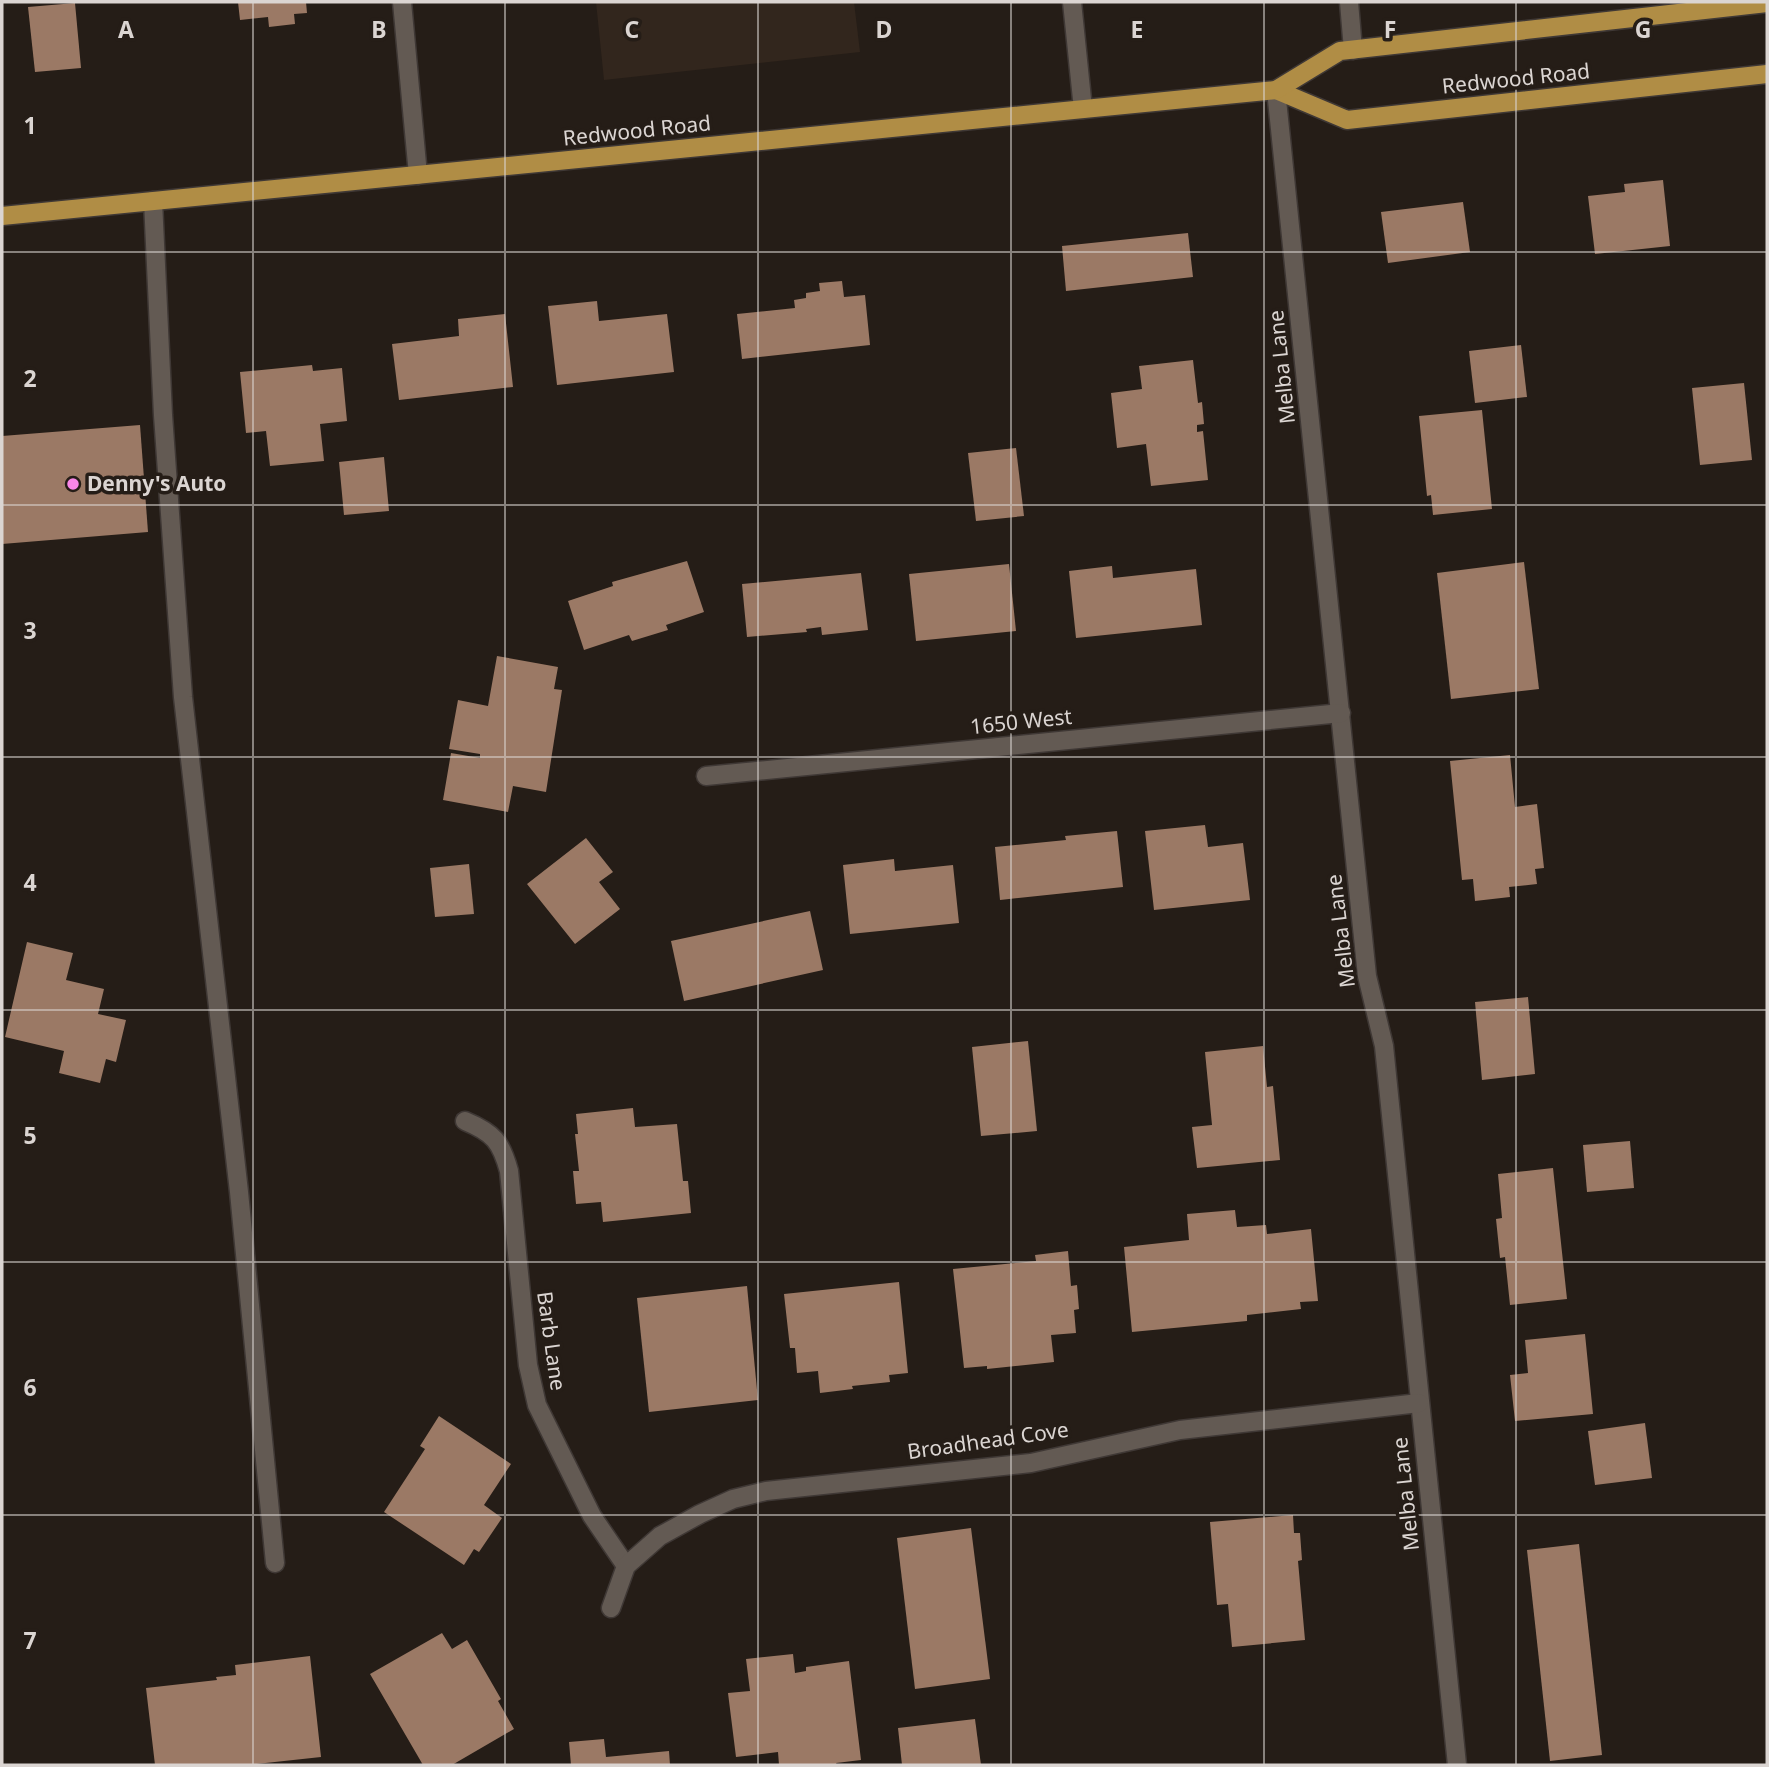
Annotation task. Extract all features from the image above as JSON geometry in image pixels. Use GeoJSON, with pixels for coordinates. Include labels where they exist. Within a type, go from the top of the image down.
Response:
{"type":"FeatureCollection","features":[{"type":"Feature","properties":{"kind":"main road","name":"Redwood Road"},"geometry":{"type":"LineString","coordinates":[[2,216],[1276,90],[1340,51],[1721,5],[1767,3]]}},
{"type":"Feature","properties":{"kind":"main road","name":"Redwood Road"},"geometry":{"type":"LineString","coordinates":[[1276,90],[1347,120],[1767,74]]}},
{"type":"Feature","properties":{"kind":"street"},"geometry":{"type":"LineString","coordinates":[[402,2],[418,175]]}},
{"type":"Feature","properties":{"kind":"street"},"geometry":{"type":"LineString","coordinates":[[1072,2],[1083,109]]}},
{"type":"Feature","properties":{"kind":"street"},"geometry":{"type":"LineString","coordinates":[[1349,2],[1353,50]]}},
{"type":"Feature","properties":{"kind":"street","name":"Melba Lane"},"geometry":{"type":"LineString","coordinates":[[1276,90],[1367,976],[1384,1046],[1457,1765]]}},
{"type":"Feature","properties":{"kind":"street"},"geometry":{"type":"LineString","coordinates":[[153,201],[163,415],[184,697],[239,1192],[275,1563]]}},
{"type":"Feature","properties":{"kind":"street","name":"1650 West"},"geometry":{"type":"LineString","coordinates":[[706,776],[1341,713]]}},
{"type":"Feature","properties":{"kind":"street","name":"Barb Lane"},"geometry":{"type":"LineString","coordinates":[[465,1121],[482,1128],[496,1139],[509,1171],[528,1365],[537,1405],[592,1516],[626,1566]]}},
{"type":"Feature","properties":{"kind":"street","name":"Broadhead Cove"},"geometry":{"type":"LineString","coordinates":[[611,1608],[626,1566],[660,1536],[733,1499],[766,1491],[1031,1463],[1180,1430],[1419,1403]]}},
{"type":"Feature","properties":{"kind":"shaded area"},"geometry":{"type":"Polygon","coordinates":[[[596,2],[854,2],[860,52],[604,80],[596,2]]]}},
{"type":"Feature","properties":{"kind":"building"},"geometry":{"type":"Polygon","coordinates":[[[238,2],[306,2],[307,13],[294,14],[295,24],[269,27],[268,17],[240,20],[238,2]]]}},
{"type":"Feature","properties":{"kind":"building"},"geometry":{"type":"Polygon","coordinates":[[[75,3],[81,68],[35,72],[28,7],[75,3]]]}},
{"type":"Feature","properties":{"kind":"building"},"geometry":{"type":"Polygon","coordinates":[[[1663,180],[1670,246],[1595,254],[1588,196],[1625,192],[1624,184],[1663,180]]]}},
{"type":"Feature","properties":{"kind":"building"},"geometry":{"type":"Polygon","coordinates":[[[1463,202],[1470,252],[1388,263],[1381,212],[1463,202]]]}},
{"type":"Feature","properties":{"kind":"building"},"geometry":{"type":"Polygon","coordinates":[[[1188,233],[1193,277],[1066,291],[1062,246],[1188,233]]]}},
{"type":"Feature","properties":{"kind":"building"},"geometry":{"type":"Polygon","coordinates":[[[842,281],[844,297],[865,295],[870,345],[742,359],[737,314],[795,308],[794,300],[806,298],[806,293],[820,291],[819,283],[842,281]]]}},
{"type":"Feature","properties":{"kind":"building"},"geometry":{"type":"Polygon","coordinates":[[[597,301],[599,321],[667,314],[674,372],[557,385],[548,306],[597,301]]]}},
{"type":"Feature","properties":{"kind":"building"},"geometry":{"type":"Polygon","coordinates":[[[505,314],[513,387],[399,400],[392,344],[459,336],[458,319],[505,314]]]}},
{"type":"Feature","properties":{"kind":"building"},"geometry":{"type":"Polygon","coordinates":[[[1521,345],[1527,397],[1475,403],[1469,351],[1521,345]]]}},
{"type":"Feature","properties":{"kind":"building"},"geometry":{"type":"Polygon","coordinates":[[[1193,360],[1198,403],[1202,402],[1204,424],[1197,425],[1197,432],[1203,431],[1208,480],[1151,486],[1146,444],[1117,448],[1111,393],[1142,389],[1139,366],[1193,360]]]}},
{"type":"Feature","properties":{"kind":"building"},"geometry":{"type":"Polygon","coordinates":[[[312,365],[313,371],[342,368],[347,421],[320,424],[324,461],[270,466],[266,431],[246,433],[240,372],[312,365]]]}},
{"type":"Feature","properties":{"kind":"building"},"geometry":{"type":"Polygon","coordinates":[[[1744,383],[1752,460],[1700,465],[1692,388],[1744,383]]]}},
{"type":"Feature","properties":{"kind":"building"},"geometry":{"type":"Polygon","coordinates":[[[1482,410],[1492,509],[1433,515],[1431,495],[1427,496],[1419,416],[1482,410]]]}},
{"type":"Feature","properties":{"kind":"building","name":"Denny's Auto"},"geometry":{"type":"Polygon","coordinates":[[[140,425],[148,532],[2,544],[2,436],[140,425]]]}},
{"type":"Feature","properties":{"kind":"building"},"geometry":{"type":"Polygon","coordinates":[[[1016,448],[1024,516],[976,521],[968,453],[1016,448]]]}},
{"type":"Feature","properties":{"kind":"building"},"geometry":{"type":"Polygon","coordinates":[[[384,457],[389,511],[344,515],[339,462],[384,457]]]}},
{"type":"Feature","properties":{"kind":"building"},"geometry":{"type":"Polygon","coordinates":[[[687,561],[704,612],[666,625],[668,630],[632,641],[629,635],[584,650],[568,601],[613,586],[612,582],[687,561]]]}},
{"type":"Feature","properties":{"kind":"building"},"geometry":{"type":"Polygon","coordinates":[[[1524,562],[1539,689],[1451,699],[1437,573],[1524,562]]]}},
{"type":"Feature","properties":{"kind":"building"},"geometry":{"type":"Polygon","coordinates":[[[1009,564],[1016,631],[916,641],[909,574],[1009,564]]]}},
{"type":"Feature","properties":{"kind":"building"},"geometry":{"type":"Polygon","coordinates":[[[1112,566],[1113,578],[1196,569],[1202,625],[1076,638],[1069,571],[1112,566]]]}},
{"type":"Feature","properties":{"kind":"building"},"geometry":{"type":"Polygon","coordinates":[[[861,573],[868,630],[822,635],[821,627],[806,629],[807,632],[747,637],[742,584],[861,573]]]}},
{"type":"Feature","properties":{"kind":"building"},"geometry":{"type":"Polygon","coordinates":[[[497,656],[558,667],[554,689],[562,690],[546,792],[513,786],[508,812],[443,800],[451,753],[480,758],[480,754],[449,749],[458,700],[488,706],[497,656]]]}},
{"type":"Feature","properties":{"kind":"building"},"geometry":{"type":"Polygon","coordinates":[[[1510,755],[1515,807],[1537,804],[1544,868],[1535,869],[1537,884],[1509,887],[1510,897],[1475,901],[1473,879],[1462,880],[1450,761],[1510,755]]]}},
{"type":"Feature","properties":{"kind":"building"},"geometry":{"type":"Polygon","coordinates":[[[1205,825],[1208,847],[1243,843],[1250,900],[1154,910],[1145,831],[1205,825]]]}},
{"type":"Feature","properties":{"kind":"building"},"geometry":{"type":"Polygon","coordinates":[[[1117,831],[1123,887],[1000,900],[995,847],[1066,840],[1065,836],[1117,831]]]}},
{"type":"Feature","properties":{"kind":"building"},"geometry":{"type":"Polygon","coordinates":[[[586,838],[613,872],[599,882],[620,909],[575,944],[527,884],[586,838]]]}},
{"type":"Feature","properties":{"kind":"building"},"geometry":{"type":"Polygon","coordinates":[[[894,859],[895,871],[953,865],[959,923],[850,934],[843,865],[894,859]]]}},
{"type":"Feature","properties":{"kind":"building"},"geometry":{"type":"Polygon","coordinates":[[[469,864],[474,914],[435,917],[430,868],[469,864]]]}},
{"type":"Feature","properties":{"kind":"building"},"geometry":{"type":"Polygon","coordinates":[[[810,911],[823,970],[684,1001],[671,941],[810,911]]]}},
{"type":"Feature","properties":{"kind":"building"},"geometry":{"type":"Polygon","coordinates":[[[27,942],[73,953],[66,980],[104,989],[98,1014],[126,1020],[116,1062],[106,1059],[100,1083],[59,1073],[64,1051],[5,1037],[27,942]]]}},
{"type":"Feature","properties":{"kind":"building"},"geometry":{"type":"Polygon","coordinates":[[[1528,997],[1535,1074],[1482,1080],[1475,1002],[1528,997]]]}},
{"type":"Feature","properties":{"kind":"building"},"geometry":{"type":"Polygon","coordinates":[[[1028,1041],[1037,1131],[981,1136],[972,1047],[1028,1041]]]}},
{"type":"Feature","properties":{"kind":"building"},"geometry":{"type":"Polygon","coordinates":[[[1263,1046],[1267,1087],[1273,1086],[1280,1160],[1197,1168],[1192,1127],[1212,1125],[1205,1052],[1263,1046]]]}},
{"type":"Feature","properties":{"kind":"building"},"geometry":{"type":"Polygon","coordinates":[[[633,1108],[635,1127],[677,1124],[683,1181],[688,1181],[691,1213],[603,1222],[601,1202],[576,1204],[573,1171],[579,1171],[576,1114],[633,1108]]]}},
{"type":"Feature","properties":{"kind":"building"},"geometry":{"type":"Polygon","coordinates":[[[1630,1141],[1634,1188],[1587,1192],[1583,1145],[1630,1141]]]}},
{"type":"Feature","properties":{"kind":"building"},"geometry":{"type":"Polygon","coordinates":[[[1553,1168],[1567,1299],[1510,1305],[1505,1257],[1500,1258],[1496,1219],[1502,1218],[1498,1174],[1553,1168]]]}},
{"type":"Feature","properties":{"kind":"building"},"geometry":{"type":"Polygon","coordinates":[[[1235,1210],[1237,1227],[1266,1225],[1267,1234],[1311,1229],[1318,1301],[1300,1302],[1301,1309],[1247,1315],[1247,1321],[1132,1332],[1124,1247],[1189,1240],[1187,1214],[1235,1210]]]}},
{"type":"Feature","properties":{"kind":"building"},"geometry":{"type":"Polygon","coordinates":[[[1068,1251],[1071,1286],[1077,1285],[1079,1309],[1074,1310],[1076,1333],[1051,1335],[1054,1362],[987,1369],[987,1366],[964,1368],[953,1269],[1036,1261],[1035,1255],[1068,1251]]]}},
{"type":"Feature","properties":{"kind":"building"},"geometry":{"type":"Polygon","coordinates":[[[899,1282],[908,1373],[889,1375],[890,1382],[820,1393],[818,1371],[797,1373],[795,1348],[790,1348],[784,1294],[899,1282]]]}},
{"type":"Feature","properties":{"kind":"building"},"geometry":{"type":"Polygon","coordinates":[[[747,1286],[758,1400],[649,1412],[637,1298],[747,1286]]]}},
{"type":"Feature","properties":{"kind":"building"},"geometry":{"type":"Polygon","coordinates":[[[1585,1334],[1593,1414],[1515,1421],[1510,1375],[1528,1373],[1525,1340],[1585,1334]]]}},
{"type":"Feature","properties":{"kind":"building"},"geometry":{"type":"Polygon","coordinates":[[[439,1416],[511,1464],[484,1505],[502,1518],[479,1552],[474,1549],[464,1565],[384,1512],[425,1449],[420,1446],[439,1416]]]}},
{"type":"Feature","properties":{"kind":"building"},"geometry":{"type":"Polygon","coordinates":[[[1645,1423],[1652,1478],[1595,1485],[1588,1431],[1645,1423]]]}},
{"type":"Feature","properties":{"kind":"building"},"geometry":{"type":"Polygon","coordinates":[[[1293,1515],[1294,1533],[1300,1533],[1302,1560],[1298,1561],[1305,1640],[1232,1647],[1228,1604],[1217,1605],[1210,1522],[1293,1515]]]}},
{"type":"Feature","properties":{"kind":"building"},"geometry":{"type":"Polygon","coordinates":[[[971,1528],[990,1679],[915,1689],[897,1538],[971,1528]]]}},
{"type":"Feature","properties":{"kind":"building"},"geometry":{"type":"Polygon","coordinates":[[[1579,1544],[1602,1755],[1550,1761],[1527,1550],[1579,1544]]]}},
{"type":"Feature","properties":{"kind":"building"},"geometry":{"type":"Polygon","coordinates":[[[442,1633],[452,1649],[467,1640],[501,1699],[498,1701],[514,1729],[452,1765],[423,1765],[370,1674],[442,1633]]]}},
{"type":"Feature","properties":{"kind":"building"},"geometry":{"type":"Polygon","coordinates":[[[793,1654],[795,1673],[806,1671],[806,1667],[849,1661],[861,1760],[836,1763],[837,1765],[779,1765],[778,1752],[736,1757],[728,1693],[750,1691],[746,1659],[793,1654]]]}},
{"type":"Feature","properties":{"kind":"building"},"geometry":{"type":"Polygon","coordinates":[[[310,1656],[321,1757],[247,1765],[155,1765],[146,1688],[217,1680],[216,1677],[236,1675],[235,1665],[310,1656]]]}},
{"type":"Feature","properties":{"kind":"building"},"geometry":{"type":"Polygon","coordinates":[[[975,1719],[981,1765],[902,1765],[898,1728],[975,1719]]]}},
{"type":"Feature","properties":{"kind":"building"},"geometry":{"type":"Polygon","coordinates":[[[604,1739],[606,1757],[669,1751],[670,1765],[571,1765],[569,1742],[604,1739]]]}},
{"type":"Feature","properties":{"kind":"place","name":"Denny's Auto"},"geometry":{"type":"Point","coordinates":[73,484]}}]}
